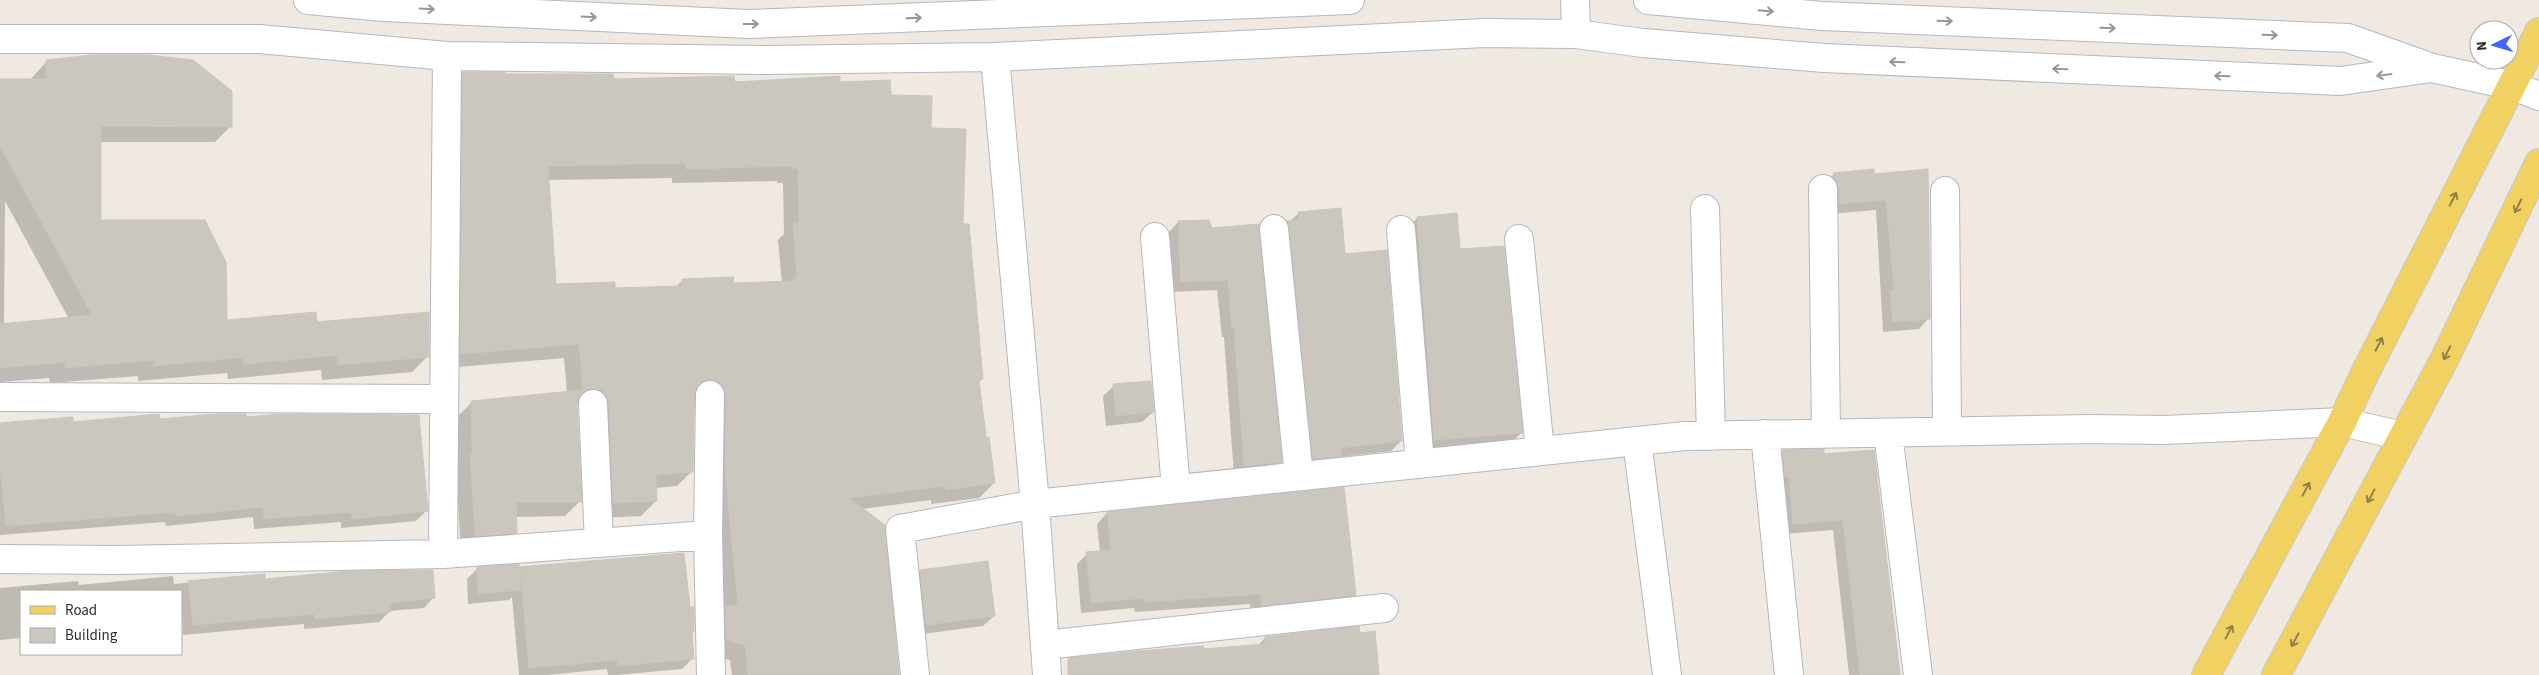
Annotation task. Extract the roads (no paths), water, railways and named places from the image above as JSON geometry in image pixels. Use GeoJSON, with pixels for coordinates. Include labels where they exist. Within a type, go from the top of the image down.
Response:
{"type":"FeatureCollection","features":[{"type":"Feature","properties":{"kind":"main road"},"geometry":{"type":"LineString","coordinates":[[2206,675],[2342,422],[2510,85],[2539,32]]}},
{"type":"Feature","properties":{"kind":"main road"},"geometry":{"type":"LineString","coordinates":[[2276,675],[2445,358],[2539,162]]}},
{"type":"Feature","properties":{"kind":"street"},"geometry":{"type":"LineString","coordinates":[[308,0],[749,24],[1350,0]]}},
{"type":"Feature","properties":{"kind":"street"},"geometry":{"type":"LineString","coordinates":[[1576,0],[1576,34]]}},
{"type":"Feature","properties":{"kind":"street"},"geometry":{"type":"LineString","coordinates":[[1648,0],[1822,16],[2348,38],[2432,68],[2510,85],[2539,96]]}},
{"type":"Feature","properties":{"kind":"street"},"geometry":{"type":"LineString","coordinates":[[384,4],[385,49]]}},
{"type":"Feature","properties":{"kind":"street"},"geometry":{"type":"LineString","coordinates":[[0,39],[259,39],[447,56],[765,60],[995,57],[1486,33],[1576,34],[1643,43],[1824,58],[2340,81],[2432,68]]}},
{"type":"Feature","properties":{"kind":"street"},"geometry":{"type":"LineString","coordinates":[[443,554],[442,398],[447,56]]}},
{"type":"Feature","properties":{"kind":"street"},"geometry":{"type":"LineString","coordinates":[[995,57],[1036,504],[1046,675]]}},
{"type":"Feature","properties":{"kind":"street"},"geometry":{"type":"LineString","coordinates":[[1823,189],[1826,434]]}},
{"type":"Feature","properties":{"kind":"street"},"geometry":{"type":"LineString","coordinates":[[1945,190],[1947,431]]}},
{"type":"Feature","properties":{"kind":"street"},"geometry":{"type":"LineString","coordinates":[[1704,209],[1711,436]]}},
{"type":"Feature","properties":{"kind":"street"},"geometry":{"type":"LineString","coordinates":[[1274,228],[1299,476]]}},
{"type":"Feature","properties":{"kind":"street"},"geometry":{"type":"LineString","coordinates":[[1401,230],[1420,464]]}},
{"type":"Feature","properties":{"kind":"street"},"geometry":{"type":"LineString","coordinates":[[1155,237],[1176,489]]}},
{"type":"Feature","properties":{"kind":"street"},"geometry":{"type":"LineString","coordinates":[[1519,239],[1540,451]]}},
{"type":"Feature","properties":{"kind":"street"},"geometry":{"type":"LineString","coordinates":[[710,395],[708,535],[711,675]]}},
{"type":"Feature","properties":{"kind":"street"},"geometry":{"type":"LineString","coordinates":[[0,397],[442,398]]}},
{"type":"Feature","properties":{"kind":"street"},"geometry":{"type":"LineString","coordinates":[[593,404],[599,543]]}},
{"type":"Feature","properties":{"kind":"street"},"geometry":{"type":"LineString","coordinates":[[915,675],[900,529],[1036,504],[1637,441],[1711,436],[2090,429],[2164,430],[2342,422],[2403,436]]}},
{"type":"Feature","properties":{"kind":"street"},"geometry":{"type":"LineString","coordinates":[[1888,432],[1918,675]]}},
{"type":"Feature","properties":{"kind":"street"},"geometry":{"type":"LineString","coordinates":[[1765,434],[1790,675]]}},
{"type":"Feature","properties":{"kind":"street"},"geometry":{"type":"LineString","coordinates":[[1637,441],[1667,675]]}},
{"type":"Feature","properties":{"kind":"street"},"geometry":{"type":"LineString","coordinates":[[0,559],[115,560],[443,554],[708,535]]}},
{"type":"Feature","properties":{"kind":"street"},"geometry":{"type":"LineString","coordinates":[[1045,645],[1384,608]]}}]}
